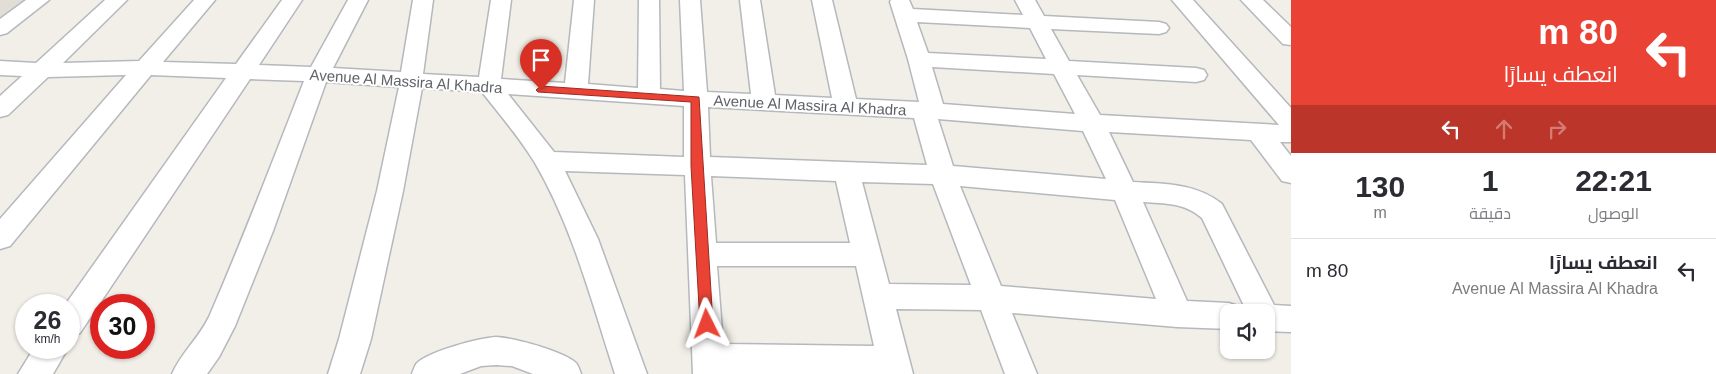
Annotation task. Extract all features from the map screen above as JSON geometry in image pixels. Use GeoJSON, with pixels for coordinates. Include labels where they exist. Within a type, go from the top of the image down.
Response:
{"type":"FeatureCollection","features":[{"type":"Feature","properties":{"kind":"street"},"geometry":{"type":"LineString","coordinates":[[0,29],[39,0]]}},
{"type":"Feature","properties":{"kind":"street"},"geometry":{"type":"LineString","coordinates":[[0,109],[117,0]]}},
{"type":"Feature","properties":{"kind":"street"},"geometry":{"type":"LineString","coordinates":[[0,238],[205,0]]}},
{"type":"Feature","properties":{"kind":"street"},"geometry":{"type":"LineString","coordinates":[[80,308],[292,0]]}},
{"type":"Feature","properties":{"kind":"street"},"geometry":{"type":"LineString","coordinates":[[188,374],[208,347],[220,326],[259,231],[318,74],[358,0]]}},
{"type":"Feature","properties":{"kind":"street"},"geometry":{"type":"LineString","coordinates":[[344,374],[368,289],[412,81],[423,0]]}},
{"type":"Feature","properties":{"kind":"street"},"geometry":{"type":"LineString","coordinates":[[502,0],[497,19],[489,86],[547,162],[586,241],[631,374]]}},
{"type":"Feature","properties":{"kind":"street"},"geometry":{"type":"LineString","coordinates":[[576,92],[584,0]]}},
{"type":"Feature","properties":{"kind":"street"},"geometry":{"type":"LineString","coordinates":[[649,0],[649,96]]}},
{"type":"Feature","properties":{"kind":"street"},"geometry":{"type":"LineString","coordinates":[[690,0],[696,99],[697,166],[709,366],[896,368],[847,172]]}},
{"type":"Feature","properties":{"kind":"street"},"geometry":{"type":"LineString","coordinates":[[750,0],[764,102]]}},
{"type":"Feature","properties":{"kind":"street"},"geometry":{"type":"LineString","coordinates":[[822,0],[846,107]]}},
{"type":"Feature","properties":{"kind":"street"},"geometry":{"type":"LineString","coordinates":[[1026,0],[1092,124],[1124,190],[1177,314]]}},
{"type":"Feature","properties":{"kind":"street"},"geometry":{"type":"LineString","coordinates":[[1182,0],[1291,122]]}},
{"type":"Feature","properties":{"kind":"street"},"geometry":{"type":"LineString","coordinates":[[1251,0],[1291,39]]}},
{"type":"Feature","properties":{"kind":"street"},"geometry":{"type":"LineString","coordinates":[[1021,374],[943,176],[928,111],[919,58],[902,8],[1038,23],[1160,28]]}},
{"type":"Feature","properties":{"kind":"street"},"geometry":{"type":"LineString","coordinates":[[919,58],[1196,75]]}},
{"type":"Feature","properties":{"kind":"street","name":"Avenue Al Massira Al Khadra"},"geometry":{"type":"LineString","coordinates":[[0,68],[41,70],[145,68],[318,74],[576,92],[928,111],[1092,124],[1291,134]]}},
{"type":"Feature","properties":{"kind":"street"},"geometry":{"type":"LineString","coordinates":[[1259,133],[1291,174]]}},
{"type":"Feature","properties":{"kind":"street"},"geometry":{"type":"LineString","coordinates":[[547,162],[943,176],[1185,196],[1205,204],[1212,211],[1258,304]]}},
{"type":"Feature","properties":{"kind":"street"},"geometry":{"type":"LineString","coordinates":[[703,255],[867,254]]}},
{"type":"Feature","properties":{"kind":"street"},"geometry":{"type":"LineString","coordinates":[[879,296],[991,298],[1177,314],[1220,316]]}},
{"type":"Feature","properties":{"kind":"street"},"geometry":{"type":"LineString","coordinates":[[1275,318],[1291,319]]}},
{"type":"Feature","properties":{"kind":"street"},"geometry":{"type":"LineString","coordinates":[[428,374],[465,355],[489,350],[512,352],[531,357],[565,374]]}},
{"type":"Feature","properties":{"kind":"street"},"geometry":{"type":"LineString","coordinates":[[34,374],[44,359]]}},
{"type":"Feature","properties":{"kind":"shaded area"},"geometry":{"type":"Polygon","coordinates":[[[0,0],[27,0],[0,19],[0,0]]]}},
{"type":"Feature","properties":{"kind":"route"},"geometry":{"type":"LineString","coordinates":[[541,90],[696,99],[697,166],[707,324]]}}]}
